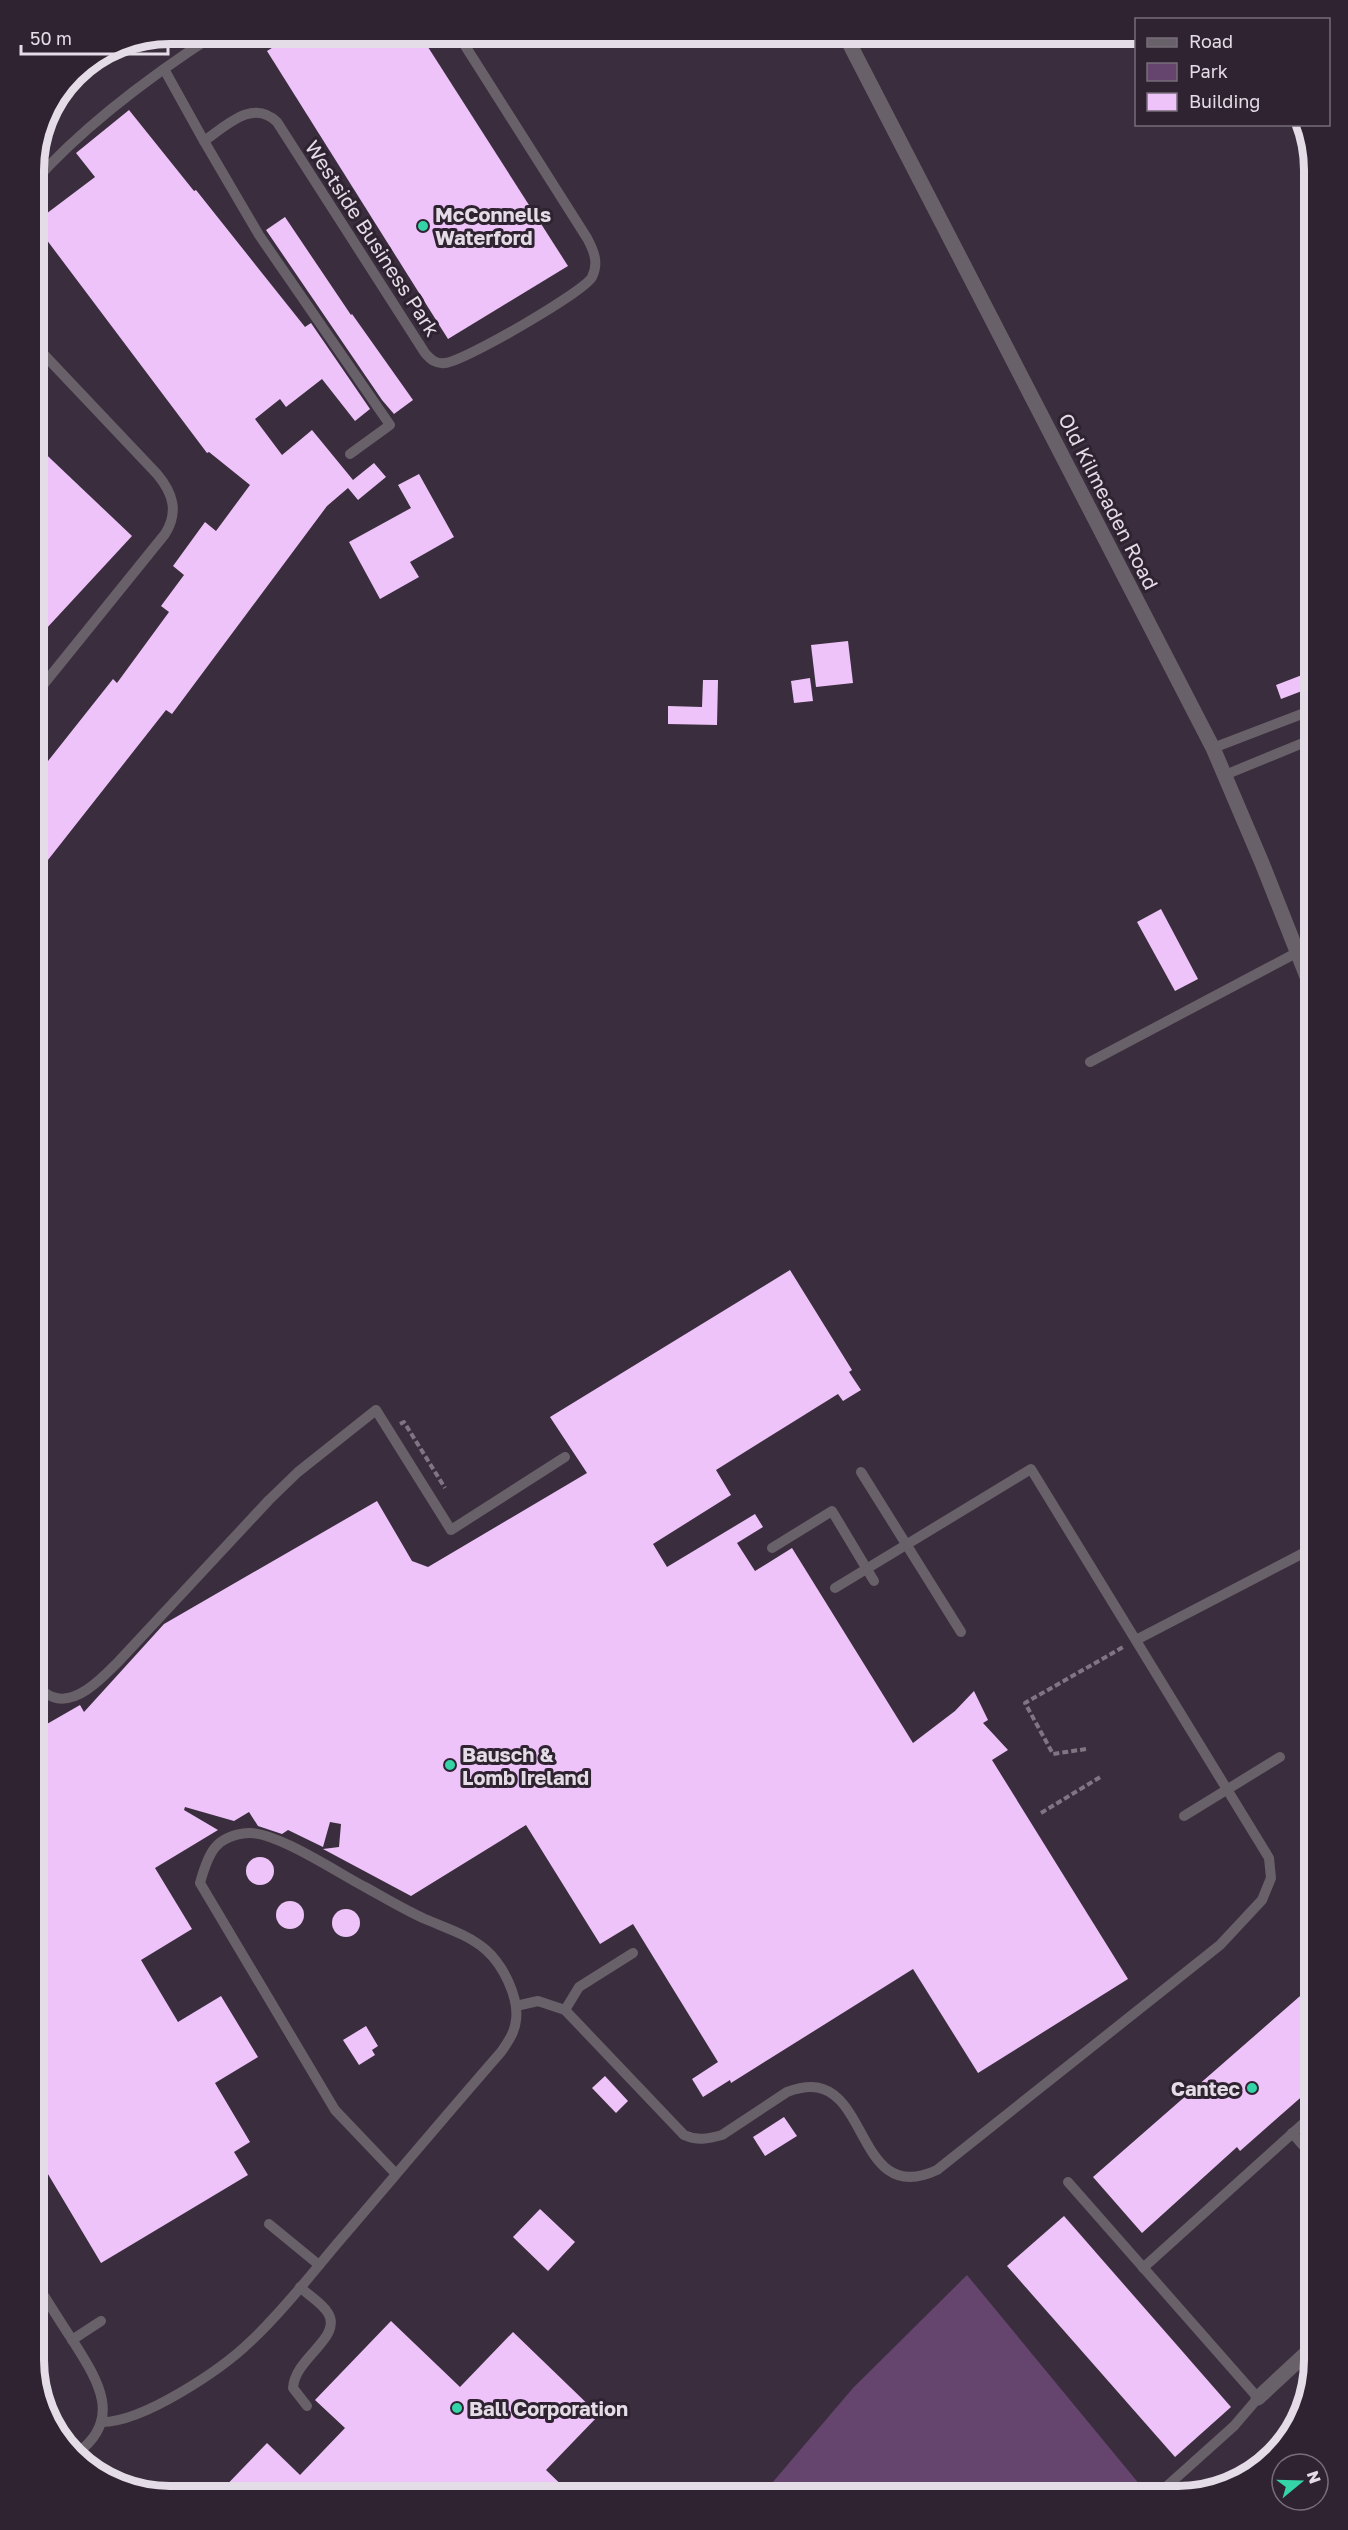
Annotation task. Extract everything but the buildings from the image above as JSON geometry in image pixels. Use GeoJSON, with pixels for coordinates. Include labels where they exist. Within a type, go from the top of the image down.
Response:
{"type":"FeatureCollection","features":[{"type":"Feature","properties":{"kind":"street","name":"Old Kilmeaden Road"},"geometry":{"type":"LineString","coordinates":[[850,44],[1213,748],[1304,968]]}},
{"type":"Feature","properties":{"kind":"street"},"geometry":{"type":"LineString","coordinates":[[1258,2398],[1304,2354]]}},
{"type":"Feature","properties":{"kind":"lane"},"geometry":{"type":"LineString","coordinates":[[44,172],[92,126],[164,69],[201,44]]}},
{"type":"Feature","properties":{"kind":"lane","name":"Westside Business Park"},"geometry":{"type":"LineString","coordinates":[[204,141],[253,112],[265,112],[271,115],[425,353],[432,360],[444,364],[462,358],[576,292],[593,275],[596,260],[587,238],[464,44]]}},
{"type":"Feature","properties":{"kind":"lane"},"geometry":{"type":"LineString","coordinates":[[164,69],[259,235],[390,425],[350,454]]}},
{"type":"Feature","properties":{"kind":"lane"},"geometry":{"type":"LineString","coordinates":[[44,355],[157,474],[169,491],[174,506],[172,520],[165,534],[44,685]]}},
{"type":"Feature","properties":{"kind":"lane"},"geometry":{"type":"LineString","coordinates":[[1213,748],[1304,713]]}},
{"type":"Feature","properties":{"kind":"lane"},"geometry":{"type":"LineString","coordinates":[[1225,776],[1304,743]]}},
{"type":"Feature","properties":{"kind":"lane"},"geometry":{"type":"LineString","coordinates":[[1090,1062],[1298,952]]}},
{"type":"Feature","properties":{"kind":"lane"},"geometry":{"type":"LineString","coordinates":[[44,1692],[60,1699],[76,1695],[94,1683],[119,1661],[277,1492],[376,1410],[451,1530],[565,1457]]}},
{"type":"Feature","properties":{"kind":"lane"},"geometry":{"type":"LineString","coordinates":[[516,2006],[538,2001],[566,2010],[684,2135],[694,2140],[709,2139],[722,2134],[787,2092],[799,2088],[823,2089],[840,2100],[876,2158],[886,2168],[898,2175],[909,2177],[925,2175],[937,2170],[1206,1958],[1262,1900],[1271,1878],[1269,1858],[1030,1469],[835,1588]]}},
{"type":"Feature","properties":{"kind":"lane"},"geometry":{"type":"LineString","coordinates":[[861,1472],[961,1632]]}},
{"type":"Feature","properties":{"kind":"lane"},"geometry":{"type":"LineString","coordinates":[[772,1548],[832,1511],[874,1581]]}},
{"type":"Feature","properties":{"kind":"lane"},"geometry":{"type":"LineString","coordinates":[[1136,1640],[1304,1553]]}},
{"type":"Feature","properties":{"kind":"lane"},"geometry":{"type":"LineString","coordinates":[[1184,1816],[1280,1757]]}},
{"type":"Feature","properties":{"kind":"lane"},"geometry":{"type":"LineString","coordinates":[[101,2422],[124,2419],[143,2412],[210,2373],[250,2342],[319,2265],[508,2042],[517,2018],[516,2006],[505,1976],[497,1962],[474,1941],[412,1913],[278,1840],[251,1833],[227,1838],[208,1854],[200,1883],[335,2110],[396,2174]]}},
{"type":"Feature","properties":{"kind":"lane"},"geometry":{"type":"LineString","coordinates":[[566,2010],[579,1987],[633,1953]]}},
{"type":"Feature","properties":{"kind":"lane"},"geometry":{"type":"LineString","coordinates":[[1143,2268],[1304,2123]]}},
{"type":"Feature","properties":{"kind":"lane"},"geometry":{"type":"LineString","coordinates":[[1292,2133],[1304,2147]]}},
{"type":"Feature","properties":{"kind":"lane"},"geometry":{"type":"LineString","coordinates":[[1068,2181],[1258,2398],[1239,2421],[1167,2486]]}},
{"type":"Feature","properties":{"kind":"lane"},"geometry":{"type":"LineString","coordinates":[[269,2224],[319,2265]]}},
{"type":"Feature","properties":{"kind":"lane"},"geometry":{"type":"LineString","coordinates":[[300,2287],[328,2312],[332,2324],[329,2334],[293,2376],[293,2388],[307,2406]]}},
{"type":"Feature","properties":{"kind":"lane"},"geometry":{"type":"LineString","coordinates":[[44,2295],[99,2385],[103,2403],[101,2422],[91,2441],[80,2450]]}},
{"type":"Feature","properties":{"kind":"lane"},"geometry":{"type":"LineString","coordinates":[[72,2340],[101,2321]]}},
{"type":"Feature","properties":{"kind":"path"},"geometry":{"type":"LineString","coordinates":[[1086,1749],[1053,1754],[1025,1703],[1136,1640]]}},
{"type":"Feature","properties":{"kind":"path"},"geometry":{"type":"LineString","coordinates":[[1041,1813],[1102,1776]]}},
{"type":"Feature","properties":{"kind":"green space"},"geometry":{"type":"Polygon","coordinates":[[[967,2275],[1141,2486],[769,2486],[853,2388],[967,2275]]]}},
{"type":"Feature","properties":{"kind":"place","name":"McConnells Waterford"},"geometry":{"type":"Point","coordinates":[423,226]}},
{"type":"Feature","properties":{"kind":"place","name":"Bausch & Lomb Ireland"},"geometry":{"type":"Point","coordinates":[450,1765]}},
{"type":"Feature","properties":{"kind":"place","name":"Cantec"},"geometry":{"type":"Point","coordinates":[1252,2088]}},
{"type":"Feature","properties":{"kind":"place","name":"Ball Corporation"},"geometry":{"type":"Point","coordinates":[457,2408]}}]}
